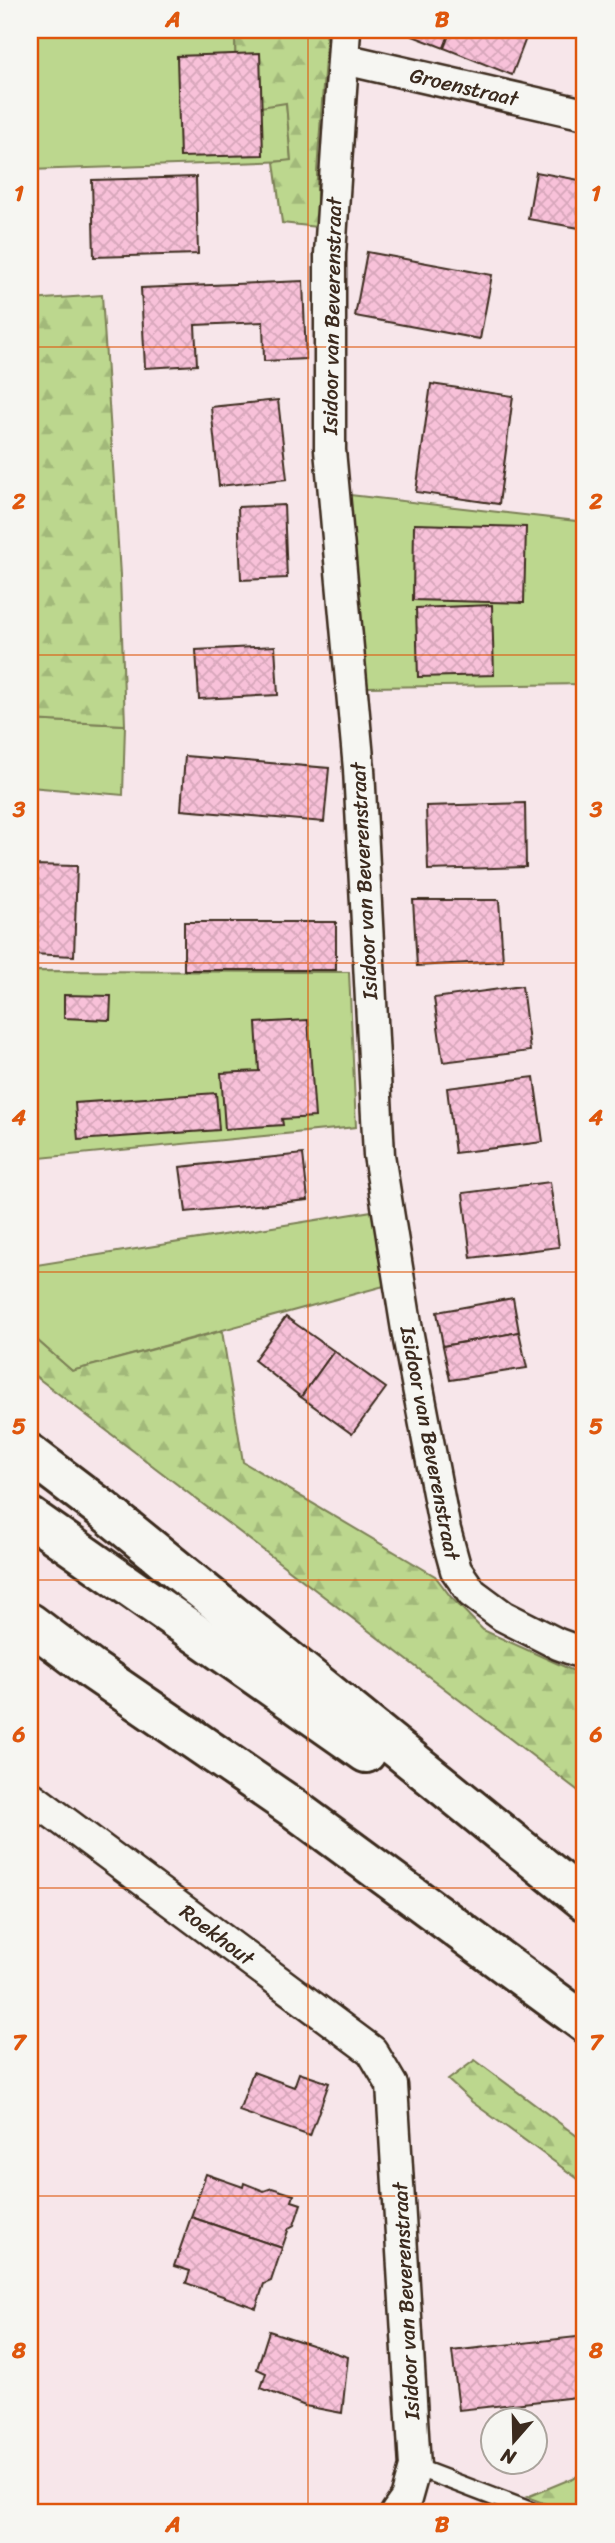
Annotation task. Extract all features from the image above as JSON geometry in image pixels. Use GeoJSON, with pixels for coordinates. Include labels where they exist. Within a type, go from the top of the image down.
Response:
{"type":"FeatureCollection","features":[{"type":"Feature","properties":{"kind":"highway"},"geometry":{"type":"LineString","coordinates":[[30,1454],[101,1508],[585,1903]]}},
{"type":"Feature","properties":{"kind":"highway"},"geometry":{"type":"LineString","coordinates":[[30,1517],[585,1903]]}},
{"type":"Feature","properties":{"kind":"highway"},"geometry":{"type":"LineString","coordinates":[[30,1623],[91,1669],[292,1807],[585,2023]]}},
{"type":"Feature","properties":{"kind":"street","name":"Groenstraat"},"geometry":{"type":"LineString","coordinates":[[344,44],[585,114]]}},
{"type":"Feature","properties":{"kind":"street","name":"Isidoor van Beverenstraat"},"geometry":{"type":"LineString","coordinates":[[344,44],[330,254],[330,450],[359,769],[379,1154],[407,1330],[445,1530],[456,1570],[472,1593],[503,1616],[558,1644],[585,1654]]}},
{"type":"Feature","properties":{"kind":"street","name":"Roekhout"},"geometry":{"type":"LineString","coordinates":[[35,1810],[372,2051],[392,2085]]}},
{"type":"Feature","properties":{"kind":"street","name":"Isidoor van Beverenstraat"},"geometry":{"type":"LineString","coordinates":[[392,2085],[415,2467],[406,2499],[396,2513]]}},
{"type":"Feature","properties":{"kind":"lane"},"geometry":{"type":"LineString","coordinates":[[415,2467],[536,2513]]}},
{"type":"Feature","properties":{"kind":"green space"},"geometry":{"type":"Polygon","coordinates":[[[44,30],[235,30],[236,91],[286,102],[291,161],[30,170],[30,33],[44,30]]]}},
{"type":"Feature","properties":{"kind":"green space"},"geometry":{"type":"Polygon","coordinates":[[[235,30],[327,30],[317,172],[317,227],[282,223],[274,162],[291,160],[286,103],[261,107],[236,91],[235,30]]]}},
{"type":"Feature","properties":{"kind":"green space"},"geometry":{"type":"Polygon","coordinates":[[[102,295],[120,575],[125,725],[30,720],[30,300],[102,295]]]}},
{"type":"Feature","properties":{"kind":"green space"},"geometry":{"type":"Polygon","coordinates":[[[350,495],[585,522],[585,684],[367,687],[350,495]]]}},
{"type":"Feature","properties":{"kind":"green space"},"geometry":{"type":"Polygon","coordinates":[[[30,720],[125,725],[123,795],[30,787],[30,720]]]}},
{"type":"Feature","properties":{"kind":"green space"},"geometry":{"type":"Polygon","coordinates":[[[30,971],[349,972],[356,1127],[30,1159],[30,971]]]}},
{"type":"Feature","properties":{"kind":"green space"},"geometry":{"type":"Polygon","coordinates":[[[372,1211],[384,1286],[72,1371],[30,1334],[30,1266],[372,1211]]]}},
{"type":"Feature","properties":{"kind":"green space"},"geometry":{"type":"Polygon","coordinates":[[[222,1331],[243,1462],[435,1576],[483,1630],[585,1676],[585,1796],[30,1372],[30,1334],[72,1371],[222,1331]]]}},
{"type":"Feature","properties":{"kind":"green space"},"geometry":{"type":"Polygon","coordinates":[[[475,2060],[585,2142],[585,2184],[472,2102],[448,2080],[475,2060]]]}},
{"type":"Feature","properties":{"kind":"green space"},"geometry":{"type":"Polygon","coordinates":[[[585,2473],[585,2513],[570,2513],[527,2497],[585,2473]]]}},
{"type":"Feature","properties":{"kind":"building"},"geometry":{"type":"Polygon","coordinates":[[[397,30],[451,30],[444,48],[397,30]]]}},
{"type":"Feature","properties":{"kind":"building"},"geometry":{"type":"Polygon","coordinates":[[[451,30],[529,30],[512,75],[444,48],[451,30]]]}},
{"type":"Feature","properties":{"kind":"building"},"geometry":{"type":"Polygon","coordinates":[[[260,53],[263,155],[180,157],[177,56],[260,53]]]}},
{"type":"Feature","properties":{"kind":"building"},"geometry":{"type":"Polygon","coordinates":[[[536,172],[585,181],[585,229],[528,219],[536,172]]]}},
{"type":"Feature","properties":{"kind":"building"},"geometry":{"type":"Polygon","coordinates":[[[196,177],[198,254],[94,257],[92,180],[196,177]]]}},
{"type":"Feature","properties":{"kind":"building"},"geometry":{"type":"Polygon","coordinates":[[[367,252],[492,275],[480,339],[355,316],[367,252]]]}},
{"type":"Feature","properties":{"kind":"building"},"geometry":{"type":"Polygon","coordinates":[[[303,281],[306,359],[264,361],[263,322],[195,325],[197,365],[145,368],[141,288],[303,281]]]}},
{"type":"Feature","properties":{"kind":"building"},"geometry":{"type":"Polygon","coordinates":[[[431,384],[513,396],[499,504],[416,492],[431,384]]]}},
{"type":"Feature","properties":{"kind":"building"},"geometry":{"type":"Polygon","coordinates":[[[278,400],[287,479],[219,486],[211,407],[278,400]]]}},
{"type":"Feature","properties":{"kind":"building"},"geometry":{"type":"Polygon","coordinates":[[[284,505],[287,578],[241,580],[238,507],[284,505]]]}},
{"type":"Feature","properties":{"kind":"building"},"geometry":{"type":"Polygon","coordinates":[[[414,524],[526,527],[524,603],[413,600],[414,524]]]}},
{"type":"Feature","properties":{"kind":"building"},"geometry":{"type":"Polygon","coordinates":[[[492,605],[494,675],[418,677],[416,608],[492,605]]]}},
{"type":"Feature","properties":{"kind":"building"},"geometry":{"type":"Polygon","coordinates":[[[275,646],[278,695],[199,699],[196,650],[275,646]]]}},
{"type":"Feature","properties":{"kind":"building"},"geometry":{"type":"Polygon","coordinates":[[[185,756],[329,768],[324,822],[181,810],[185,756]]]}},
{"type":"Feature","properties":{"kind":"building"},"geometry":{"type":"Polygon","coordinates":[[[525,803],[526,867],[428,870],[426,806],[525,803]]]}},
{"type":"Feature","properties":{"kind":"building"},"geometry":{"type":"Polygon","coordinates":[[[30,865],[77,866],[74,956],[30,954],[30,865]]]}},
{"type":"Feature","properties":{"kind":"building"},"geometry":{"type":"Polygon","coordinates":[[[413,900],[499,900],[503,961],[417,966],[413,900]]]}},
{"type":"Feature","properties":{"kind":"building"},"geometry":{"type":"Polygon","coordinates":[[[184,922],[336,922],[336,970],[184,970],[184,922]]]}},
{"type":"Feature","properties":{"kind":"building"},"geometry":{"type":"Polygon","coordinates":[[[522,986],[530,1051],[443,1062],[434,998],[522,986]]]}},
{"type":"Feature","properties":{"kind":"building"},"geometry":{"type":"Polygon","coordinates":[[[64,995],[111,996],[110,1020],[64,1018],[64,995]]]}},
{"type":"Feature","properties":{"kind":"building"},"geometry":{"type":"Polygon","coordinates":[[[308,1020],[315,1117],[282,1119],[283,1125],[225,1129],[221,1073],[259,1071],[256,1023],[308,1020]]]}},
{"type":"Feature","properties":{"kind":"building"},"geometry":{"type":"Polygon","coordinates":[[[534,1077],[543,1142],[455,1153],[447,1088],[534,1077]]]}},
{"type":"Feature","properties":{"kind":"building"},"geometry":{"type":"Polygon","coordinates":[[[216,1093],[219,1130],[78,1140],[75,1103],[216,1093]]]}},
{"type":"Feature","properties":{"kind":"building"},"geometry":{"type":"Polygon","coordinates":[[[303,1154],[308,1200],[186,1212],[180,1167],[303,1154]]]}},
{"type":"Feature","properties":{"kind":"building"},"geometry":{"type":"Polygon","coordinates":[[[550,1182],[559,1247],[471,1258],[463,1193],[550,1182]]]}},
{"type":"Feature","properties":{"kind":"building"},"geometry":{"type":"Polygon","coordinates":[[[513,1298],[519,1332],[443,1346],[437,1312],[513,1298]]]}},
{"type":"Feature","properties":{"kind":"building"},"geometry":{"type":"Polygon","coordinates":[[[286,1317],[334,1351],[301,1397],[254,1360],[286,1317]]]}},
{"type":"Feature","properties":{"kind":"building"},"geometry":{"type":"Polygon","coordinates":[[[519,1332],[527,1368],[450,1380],[443,1346],[519,1332]]]}},
{"type":"Feature","properties":{"kind":"building"},"geometry":{"type":"Polygon","coordinates":[[[334,1351],[386,1388],[352,1434],[301,1397],[334,1351]]]}},
{"type":"Feature","properties":{"kind":"building"},"geometry":{"type":"Polygon","coordinates":[[[253,2072],[294,2087],[299,2073],[329,2083],[310,2136],[239,2111],[253,2072]]]}},
{"type":"Feature","properties":{"kind":"building"},"geometry":{"type":"Polygon","coordinates":[[[206,2174],[243,2187],[244,2183],[264,2191],[272,2188],[294,2195],[292,2201],[301,2204],[282,2248],[191,2217],[206,2174]]]}},
{"type":"Feature","properties":{"kind":"building"},"geometry":{"type":"Polygon","coordinates":[[[191,2217],[282,2248],[271,2281],[264,2284],[256,2308],[186,2283],[190,2271],[174,2266],[191,2217]]]}},
{"type":"Feature","properties":{"kind":"building"},"geometry":{"type":"Polygon","coordinates":[[[269,2331],[348,2357],[342,2413],[305,2406],[261,2388],[266,2373],[257,2369],[269,2331]]]}},
{"type":"Feature","properties":{"kind":"building"},"geometry":{"type":"Polygon","coordinates":[[[585,2336],[585,2396],[459,2410],[452,2351],[585,2336]]]}}]}
